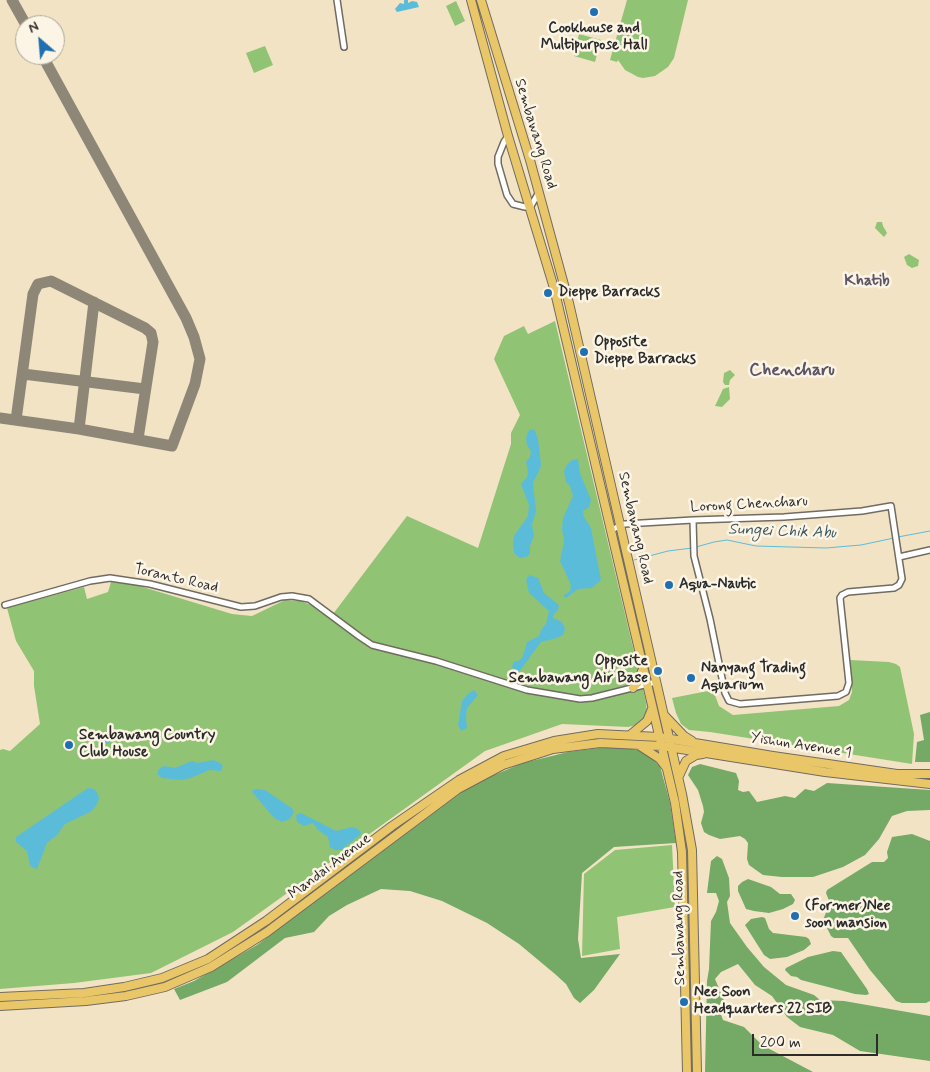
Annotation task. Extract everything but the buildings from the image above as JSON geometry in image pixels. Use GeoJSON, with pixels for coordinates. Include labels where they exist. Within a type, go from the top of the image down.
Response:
{"type":"FeatureCollection","features":[{"type":"Feature","properties":{"kind":"main road","name":"Sembawang Road"},"geometry":{"type":"LineString","coordinates":[[471,0],[508,136],[531,206],[554,288],[675,804],[682,852],[687,1072]]}},
{"type":"Feature","properties":{"kind":"main road","name":"Sembawang Road"},"geometry":{"type":"LineString","coordinates":[[481,0],[539,191],[570,302],[678,776],[692,850],[697,1072]]}},
{"type":"Feature","properties":{"kind":"main road"},"geometry":{"type":"LineString","coordinates":[[632,688],[639,681],[642,668]]}},
{"type":"Feature","properties":{"kind":"main road"},"geometry":{"type":"LineString","coordinates":[[630,735],[647,720],[652,708]]}},
{"type":"Feature","properties":{"kind":"main road"},"geometry":{"type":"LineString","coordinates":[[663,713],[684,736],[696,743]]}},
{"type":"Feature","properties":{"kind":"main road","name":"Mandai Avenue"},"geometry":{"type":"LineString","coordinates":[[0,997],[84,993],[124,987],[162,978],[208,959],[266,921],[392,826],[459,780],[504,756],[554,741],[598,734],[669,738]]}},
{"type":"Feature","properties":{"kind":"main road","name":"Yishun Avenue 1"},"geometry":{"type":"LineString","coordinates":[[669,738],[773,756],[897,774],[930,774]]}},
{"type":"Feature","properties":{"kind":"main road","name":"Mandai Avenue"},"geometry":{"type":"LineString","coordinates":[[0,1006],[86,1001],[126,996],[165,987],[211,967],[267,932],[458,789],[503,765],[553,749],[600,743],[639,744],[672,748]]}},
{"type":"Feature","properties":{"kind":"main road"},"geometry":{"type":"LineString","coordinates":[[639,744],[660,759],[667,768]]}},
{"type":"Feature","properties":{"kind":"main road","name":"Yishun Avenue 1"},"geometry":{"type":"LineString","coordinates":[[672,748],[825,772],[930,784]]}},
{"type":"Feature","properties":{"kind":"main road"},"geometry":{"type":"LineString","coordinates":[[678,776],[686,761],[690,758],[696,755],[711,754]]}},
{"type":"Feature","properties":{"kind":"street"},"geometry":{"type":"LineString","coordinates":[[338,0],[344,47]]}},
{"type":"Feature","properties":{"kind":"street"},"geometry":{"type":"LineString","coordinates":[[508,136],[498,154],[498,164],[507,195],[513,204],[525,207],[531,206],[539,191]]}},
{"type":"Feature","properties":{"kind":"street","name":"Lorong Chencharu"},"geometry":{"type":"LineString","coordinates":[[611,531],[620,525],[784,517],[891,506],[899,557]]}},
{"type":"Feature","properties":{"kind":"street"},"geometry":{"type":"LineString","coordinates":[[693,520],[694,553],[725,694],[729,701],[740,704],[838,696],[846,692],[849,683],[840,598],[848,592],[897,587],[902,579],[899,557],[930,550]]}},
{"type":"Feature","properties":{"kind":"street","name":"Toranto Road"},"geometry":{"type":"LineString","coordinates":[[5,605],[90,581],[110,578],[150,584],[241,607],[255,606],[281,597],[302,597],[309,599],[372,645],[436,661],[527,690],[580,699],[592,698],[656,682]]}},
{"type":"Feature","properties":{"kind":"green space"},"geometry":{"type":"Polygon","coordinates":[[[627,0],[688,0],[674,58],[668,67],[655,76],[638,77],[625,70],[618,60],[617,62],[610,60],[627,0]]]}},
{"type":"Feature","properties":{"kind":"green space"},"geometry":{"type":"Polygon","coordinates":[[[456,1],[465,21],[455,26],[446,6],[456,1]]]}},
{"type":"Feature","properties":{"kind":"green space"},"geometry":{"type":"Polygon","coordinates":[[[579,34],[601,40],[595,62],[574,56],[579,34]]]}},
{"type":"Feature","properties":{"kind":"green space"},"geometry":{"type":"Polygon","coordinates":[[[265,46],[273,65],[254,73],[246,53],[265,46]]]}},
{"type":"Feature","properties":{"kind":"green space"},"geometry":{"type":"Polygon","coordinates":[[[877,222],[882,222],[887,233],[884,237],[875,228],[877,222]]]}},
{"type":"Feature","properties":{"kind":"green space"},"geometry":{"type":"Polygon","coordinates":[[[909,254],[919,260],[918,266],[912,268],[907,265],[904,257],[909,254]]]}},
{"type":"Feature","properties":{"kind":"green space"},"geometry":{"type":"Polygon","coordinates":[[[555,321],[646,702],[647,712],[644,719],[637,725],[628,727],[562,724],[485,751],[233,932],[151,973],[74,983],[0,989],[0,750],[10,751],[40,724],[34,686],[34,671],[16,641],[7,608],[84,587],[87,599],[108,592],[111,582],[133,584],[232,614],[252,616],[285,600],[301,601],[333,614],[407,516],[478,548],[511,444],[511,433],[520,415],[494,359],[504,336],[524,326],[528,334],[555,321]]]}},
{"type":"Feature","properties":{"kind":"green space"},"geometry":{"type":"Polygon","coordinates":[[[730,370],[735,375],[730,380],[729,385],[725,385],[723,382],[724,373],[730,370]]]}},
{"type":"Feature","properties":{"kind":"green space"},"geometry":{"type":"Polygon","coordinates":[[[729,387],[730,399],[722,407],[715,406],[723,389],[729,387]]]}},
{"type":"Feature","properties":{"kind":"green space"},"geometry":{"type":"Polygon","coordinates":[[[850,660],[889,662],[900,667],[914,734],[912,764],[689,730],[681,724],[672,698],[713,690],[719,706],[733,715],[839,706],[849,700],[852,692],[850,660]]]}},
{"type":"Feature","properties":{"kind":"green space"},"geometry":{"type":"Polygon","coordinates":[[[930,712],[930,762],[915,762],[917,742],[924,740],[920,715],[930,712]]]}},
{"type":"Feature","properties":{"kind":"green space"},"geometry":{"type":"Polygon","coordinates":[[[599,748],[627,748],[643,751],[660,766],[670,803],[676,843],[614,847],[582,873],[578,939],[581,958],[620,954],[594,990],[580,1003],[574,998],[566,984],[555,974],[519,944],[487,923],[442,901],[410,891],[381,889],[329,916],[314,932],[285,938],[227,982],[180,1000],[174,989],[194,981],[257,945],[462,792],[487,778],[523,763],[568,752],[599,748]]]}},
{"type":"Feature","properties":{"kind":"green space"},"geometry":{"type":"Polygon","coordinates":[[[700,764],[736,773],[739,781],[738,790],[743,792],[749,791],[757,802],[785,796],[795,798],[805,789],[814,791],[827,783],[930,790],[930,810],[907,811],[892,816],[879,839],[865,855],[843,867],[813,877],[763,875],[749,865],[747,859],[748,843],[745,839],[740,836],[720,839],[704,832],[701,823],[704,812],[703,806],[698,790],[688,775],[692,767],[700,764]]]}},
{"type":"Feature","properties":{"kind":"green space"},"geometry":{"type":"Polygon","coordinates":[[[912,834],[930,841],[930,1001],[926,1003],[902,1003],[896,1001],[870,970],[848,938],[834,938],[831,936],[823,920],[830,903],[826,893],[827,890],[872,862],[884,862],[888,858],[887,852],[892,837],[912,834]]]}},
{"type":"Feature","properties":{"kind":"green space"},"geometry":{"type":"Polygon","coordinates":[[[672,845],[675,907],[617,917],[620,949],[582,956],[584,874],[615,850],[672,845]]]}},
{"type":"Feature","properties":{"kind":"green space"},"geometry":{"type":"Polygon","coordinates":[[[717,856],[722,859],[729,878],[730,896],[727,902],[730,923],[764,967],[786,985],[814,995],[820,1000],[844,1001],[930,1016],[930,1061],[860,1051],[833,1035],[800,1027],[787,1017],[772,996],[755,985],[738,964],[721,972],[715,979],[724,1000],[718,1007],[723,1020],[744,1027],[762,1045],[813,1072],[705,1072],[707,981],[711,921],[719,901],[716,893],[707,893],[711,861],[717,856]]]}},
{"type":"Feature","properties":{"kind":"green space"},"geometry":{"type":"Polygon","coordinates":[[[748,879],[771,887],[780,894],[791,894],[795,900],[793,904],[769,913],[746,909],[738,891],[738,886],[748,879]]]}},
{"type":"Feature","properties":{"kind":"green space"},"geometry":{"type":"Polygon","coordinates":[[[765,918],[769,929],[773,933],[806,937],[811,944],[804,950],[787,957],[770,959],[764,955],[745,925],[751,919],[765,918]]]}},
{"type":"Feature","properties":{"kind":"green space"},"geometry":{"type":"Polygon","coordinates":[[[833,951],[841,952],[869,994],[855,994],[801,980],[791,976],[785,970],[808,957],[833,951]]]}},
{"type":"Feature","properties":{"kind":"water"},"geometry":{"type":"Polygon","coordinates":[[[404,0],[408,0],[408,3],[412,1],[417,2],[419,7],[397,12],[395,9],[400,3],[404,4],[404,0]]]}},
{"type":"Feature","properties":{"kind":"water"},"geometry":{"type":"Polygon","coordinates":[[[534,429],[538,439],[541,464],[533,483],[536,511],[532,525],[534,536],[530,546],[530,554],[520,558],[514,553],[513,544],[514,536],[528,516],[529,505],[521,484],[527,477],[526,462],[530,457],[531,451],[527,445],[526,438],[529,430],[534,429]]]}},
{"type":"Feature","properties":{"kind":"water"},"geometry":{"type":"Polygon","coordinates":[[[578,459],[580,473],[591,500],[589,507],[583,511],[584,517],[591,528],[601,580],[592,588],[578,589],[566,598],[563,596],[570,591],[571,586],[560,561],[564,541],[562,529],[563,518],[573,496],[570,486],[566,482],[564,472],[566,466],[572,460],[578,459]]]}},
{"type":"Feature","properties":{"kind":"water"},"geometry":{"type":"Polygon","coordinates":[[[530,575],[538,578],[544,593],[559,605],[553,618],[562,622],[565,629],[563,635],[541,642],[519,672],[514,671],[512,666],[514,662],[520,660],[523,656],[527,642],[539,636],[546,624],[549,611],[529,593],[526,579],[530,575]]]}},
{"type":"Feature","properties":{"kind":"water"},"geometry":{"type":"Polygon","coordinates":[[[474,690],[478,695],[467,708],[467,728],[461,731],[458,725],[462,701],[474,690]]]}},
{"type":"Feature","properties":{"kind":"water"},"geometry":{"type":"Polygon","coordinates":[[[93,732],[111,736],[109,744],[91,740],[93,732]]]}},
{"type":"Feature","properties":{"kind":"water"},"geometry":{"type":"Polygon","coordinates":[[[214,760],[223,765],[221,771],[209,770],[181,780],[162,778],[157,774],[159,769],[164,766],[175,768],[192,761],[197,763],[214,760]]]}},
{"type":"Feature","properties":{"kind":"water"},"geometry":{"type":"Polygon","coordinates":[[[88,788],[94,789],[98,794],[99,799],[96,806],[90,812],[65,824],[57,835],[47,843],[37,869],[30,866],[27,851],[16,842],[16,837],[88,788]]]}},
{"type":"Feature","properties":{"kind":"water"},"geometry":{"type":"Polygon","coordinates":[[[252,790],[265,790],[293,809],[294,812],[290,819],[282,822],[274,818],[253,793],[252,790]]]}},
{"type":"Feature","properties":{"kind":"water"},"geometry":{"type":"Polygon","coordinates":[[[301,813],[336,831],[352,827],[358,829],[361,832],[360,835],[341,850],[335,850],[330,847],[328,837],[318,830],[313,823],[304,826],[297,822],[296,815],[301,813]]]}},
{"type":"Feature","properties":{"kind":"waterway","name":"Sungei Chik Abu"},"geometry":{"type":"LineString","coordinates":[[898,537],[930,531]]}},
{"type":"Feature","properties":{"kind":"waterway","name":"Sungei Chik Abu"},"geometry":{"type":"LineString","coordinates":[[696,547],[727,540],[756,546],[826,548],[861,545],[894,538]]}},
{"type":"Feature","properties":{"kind":"waterway","name":"Sungei Chik Abu"},"geometry":{"type":"LineString","coordinates":[[634,560],[668,551],[692,548]]}},
{"type":"Feature","properties":{"kind":"taxiway"},"geometry":{"type":"LineString","coordinates":[[12,0],[20,15]]}},
{"type":"Feature","properties":{"kind":"taxiway"},"geometry":{"type":"LineString","coordinates":[[0,418],[79,429],[172,446],[195,384],[200,359],[186,318],[47,65]]}},
{"type":"Feature","properties":{"kind":"taxiway"},"geometry":{"type":"LineString","coordinates":[[16,420],[33,294],[38,284],[51,281],[145,328],[151,333],[153,342],[138,439]]}},
{"type":"Feature","properties":{"kind":"taxiway"},"geometry":{"type":"LineString","coordinates":[[79,429],[94,302]]}},
{"type":"Feature","properties":{"kind":"taxiway"},"geometry":{"type":"LineString","coordinates":[[23,374],[145,389]]}},
{"type":"Feature","properties":{"kind":"place","name":"Cookhouse and Multipurpose Hall"},"geometry":{"type":"Point","coordinates":[594,12]}},
{"type":"Feature","properties":{"kind":"place","name":"Dieppe Barracks"},"geometry":{"type":"Point","coordinates":[548,293]}},
{"type":"Feature","properties":{"kind":"place","name":"Opposite Dieppe Barracks"},"geometry":{"type":"Point","coordinates":[584,352]}},
{"type":"Feature","properties":{"kind":"place","name":"Aqua-Nautic"},"geometry":{"type":"Point","coordinates":[669,585]}},
{"type":"Feature","properties":{"kind":"place","name":"Opposite Sembawang Air Base"},"geometry":{"type":"Point","coordinates":[658,671]}},
{"type":"Feature","properties":{"kind":"place","name":"Nanyang Trading Aquarium"},"geometry":{"type":"Point","coordinates":[691,678]}},
{"type":"Feature","properties":{"kind":"place","name":"Sembawang Country Club House"},"geometry":{"type":"Point","coordinates":[69,745]}},
{"type":"Feature","properties":{"kind":"place","name":"(Former)Nee soon mansion"},"geometry":{"type":"Point","coordinates":[795,916]}},
{"type":"Feature","properties":{"kind":"place","name":"Nee Soon Headquarters 22 SIB"},"geometry":{"type":"Point","coordinates":[684,1002]}},
{"type":"Feature","properties":{"kind":"district","name":"Khatib"},"geometry":{"type":"Point","coordinates":[867,282]}},
{"type":"Feature","properties":{"kind":"district","name":"Chencharu"},"geometry":{"type":"Point","coordinates":[792,371]}}]}
